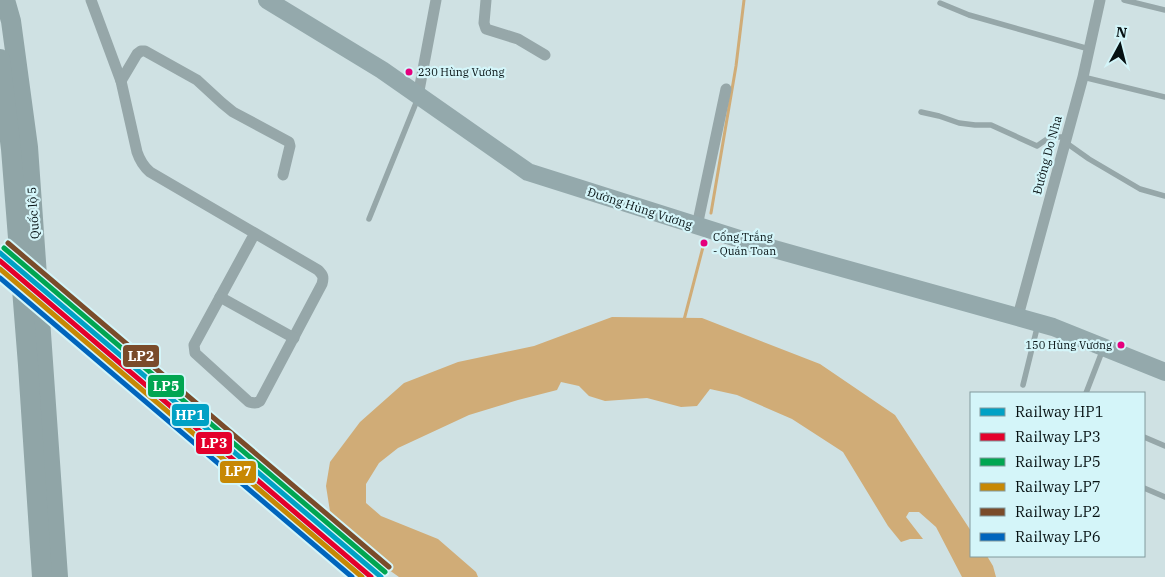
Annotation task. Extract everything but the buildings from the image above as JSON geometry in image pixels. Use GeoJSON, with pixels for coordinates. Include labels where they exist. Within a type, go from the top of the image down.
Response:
{"type":"FeatureCollection","features":[{"type":"Feature","properties":{"kind":"highway","name":"Quốc lộ 5"},"geometry":{"type":"LineString","coordinates":[[5,0],[11,21],[36,366],[58,577]]}},
{"type":"Feature","properties":{"kind":"highway","name":"Quốc lộ 5"},"geometry":{"type":"LineString","coordinates":[[0,59],[20,148]]}},
{"type":"Feature","properties":{"kind":"highway","name":"Quốc lộ 5"},"geometry":{"type":"LineString","coordinates":[[36,366],[42,577]]}},
{"type":"Feature","properties":{"kind":"main road","name":"Đường Hùng Vương"},"geometry":{"type":"LineString","coordinates":[[267,0],[382,70],[528,172],[749,242],[1038,322],[1165,372]]}},
{"type":"Feature","properties":{"kind":"street"},"geometry":{"type":"LineString","coordinates":[[91,0],[121,80],[137,152],[140,162],[144,167],[322,274],[322,284],[260,401],[257,403],[249,402],[194,349],[195,340],[255,234]]}},
{"type":"Feature","properties":{"kind":"street"},"geometry":{"type":"LineString","coordinates":[[418,96],[436,0]]}},
{"type":"Feature","properties":{"kind":"street"},"geometry":{"type":"LineString","coordinates":[[486,0],[484,23],[486,30],[518,39],[545,55]]}},
{"type":"Feature","properties":{"kind":"street","name":"Đường Do Nha"},"geometry":{"type":"LineString","coordinates":[[1018,316],[1083,77],[1100,0]]}},
{"type":"Feature","properties":{"kind":"street"},"geometry":{"type":"LineString","coordinates":[[121,80],[137,54],[141,51],[145,51],[189,75],[233,112],[289,142],[290,146],[283,175]]}},
{"type":"Feature","properties":{"kind":"street"},"geometry":{"type":"LineString","coordinates":[[697,226],[726,89]]}},
{"type":"Feature","properties":{"kind":"street"},"geometry":{"type":"LineString","coordinates":[[220,297],[294,338]]}},
{"type":"Feature","properties":{"kind":"lane"},"geometry":{"type":"LineString","coordinates":[[1124,0],[1165,10]]}},
{"type":"Feature","properties":{"kind":"lane"},"geometry":{"type":"LineString","coordinates":[[940,4],[969,15],[1089,48]]}},
{"type":"Feature","properties":{"kind":"lane"},"geometry":{"type":"LineString","coordinates":[[1083,77],[1165,97]]}},
{"type":"Feature","properties":{"kind":"lane"},"geometry":{"type":"LineString","coordinates":[[369,219],[418,96]]}},
{"type":"Feature","properties":{"kind":"lane"},"geometry":{"type":"LineString","coordinates":[[921,112],[959,123],[991,125],[1037,146],[1050,137],[1066,140],[1089,159],[1140,189],[1165,196]]}},
{"type":"Feature","properties":{"kind":"lane"},"geometry":{"type":"LineString","coordinates":[[1022,385],[1038,322]]}},
{"type":"Feature","properties":{"kind":"lane"},"geometry":{"type":"LineString","coordinates":[[1086,392],[1104,347]]}},
{"type":"Feature","properties":{"kind":"lane"},"geometry":{"type":"LineString","coordinates":[[1145,437],[1165,446]]}},
{"type":"Feature","properties":{"kind":"lane"},"geometry":{"type":"LineString","coordinates":[[1145,488],[1165,497]]}},
{"type":"Feature","properties":{"kind":"shaded area"},"geometry":{"type":"Polygon","coordinates":[[[612,317],[702,318],[820,364],[895,415],[970,529],[970,557],[988,557],[996,577],[962,577],[936,527],[919,512],[909,512],[906,517],[923,539],[910,539],[901,542],[888,526],[843,452],[792,419],[737,395],[710,389],[697,406],[681,407],[647,398],[605,401],[589,396],[579,386],[561,382],[557,390],[469,415],[398,448],[379,463],[366,484],[366,503],[381,516],[438,539],[476,572],[478,577],[399,577],[368,555],[332,524],[326,486],[330,462],[360,422],[404,383],[458,362],[534,346],[612,317]]]}},
{"type":"Feature","properties":{"kind":"waterway"},"geometry":{"type":"LineString","coordinates":[[711,213],[736,66],[744,0]]}},
{"type":"Feature","properties":{"kind":"waterway"},"geometry":{"type":"LineString","coordinates":[[684,320],[703,247]]}},
{"type":"Feature","properties":{"kind":"rail line","name":"LP2"},"geometry":{"type":"LineString","coordinates":[[8,243],[389,567]]}},
{"type":"Feature","properties":{"kind":"rail line","name":"LP5"},"geometry":{"type":"LineString","coordinates":[[4,248],[385,572]]}},
{"type":"Feature","properties":{"kind":"rail line","name":"HP1"},"geometry":{"type":"LineString","coordinates":[[0,253],[381,577]]}},
{"type":"Feature","properties":{"kind":"rail line","name":"LP3"},"geometry":{"type":"LineString","coordinates":[[0,261],[371,577]]}},
{"type":"Feature","properties":{"kind":"rail line","name":"LP7"},"geometry":{"type":"LineString","coordinates":[[0,269],[362,577]]}},
{"type":"Feature","properties":{"kind":"rail line","name":"LP6"},"geometry":{"type":"LineString","coordinates":[[0,278],[352,577]]}},
{"type":"Feature","properties":{"kind":"place","name":"230 Hùng Vương"},"geometry":{"type":"Point","coordinates":[409,72]}},
{"type":"Feature","properties":{"kind":"place","name":"Cống Trắng - Quán Toan"},"geometry":{"type":"Point","coordinates":[704,243]}},
{"type":"Feature","properties":{"kind":"place","name":"150 Hùng Vương"},"geometry":{"type":"Point","coordinates":[1121,345]}}]}
